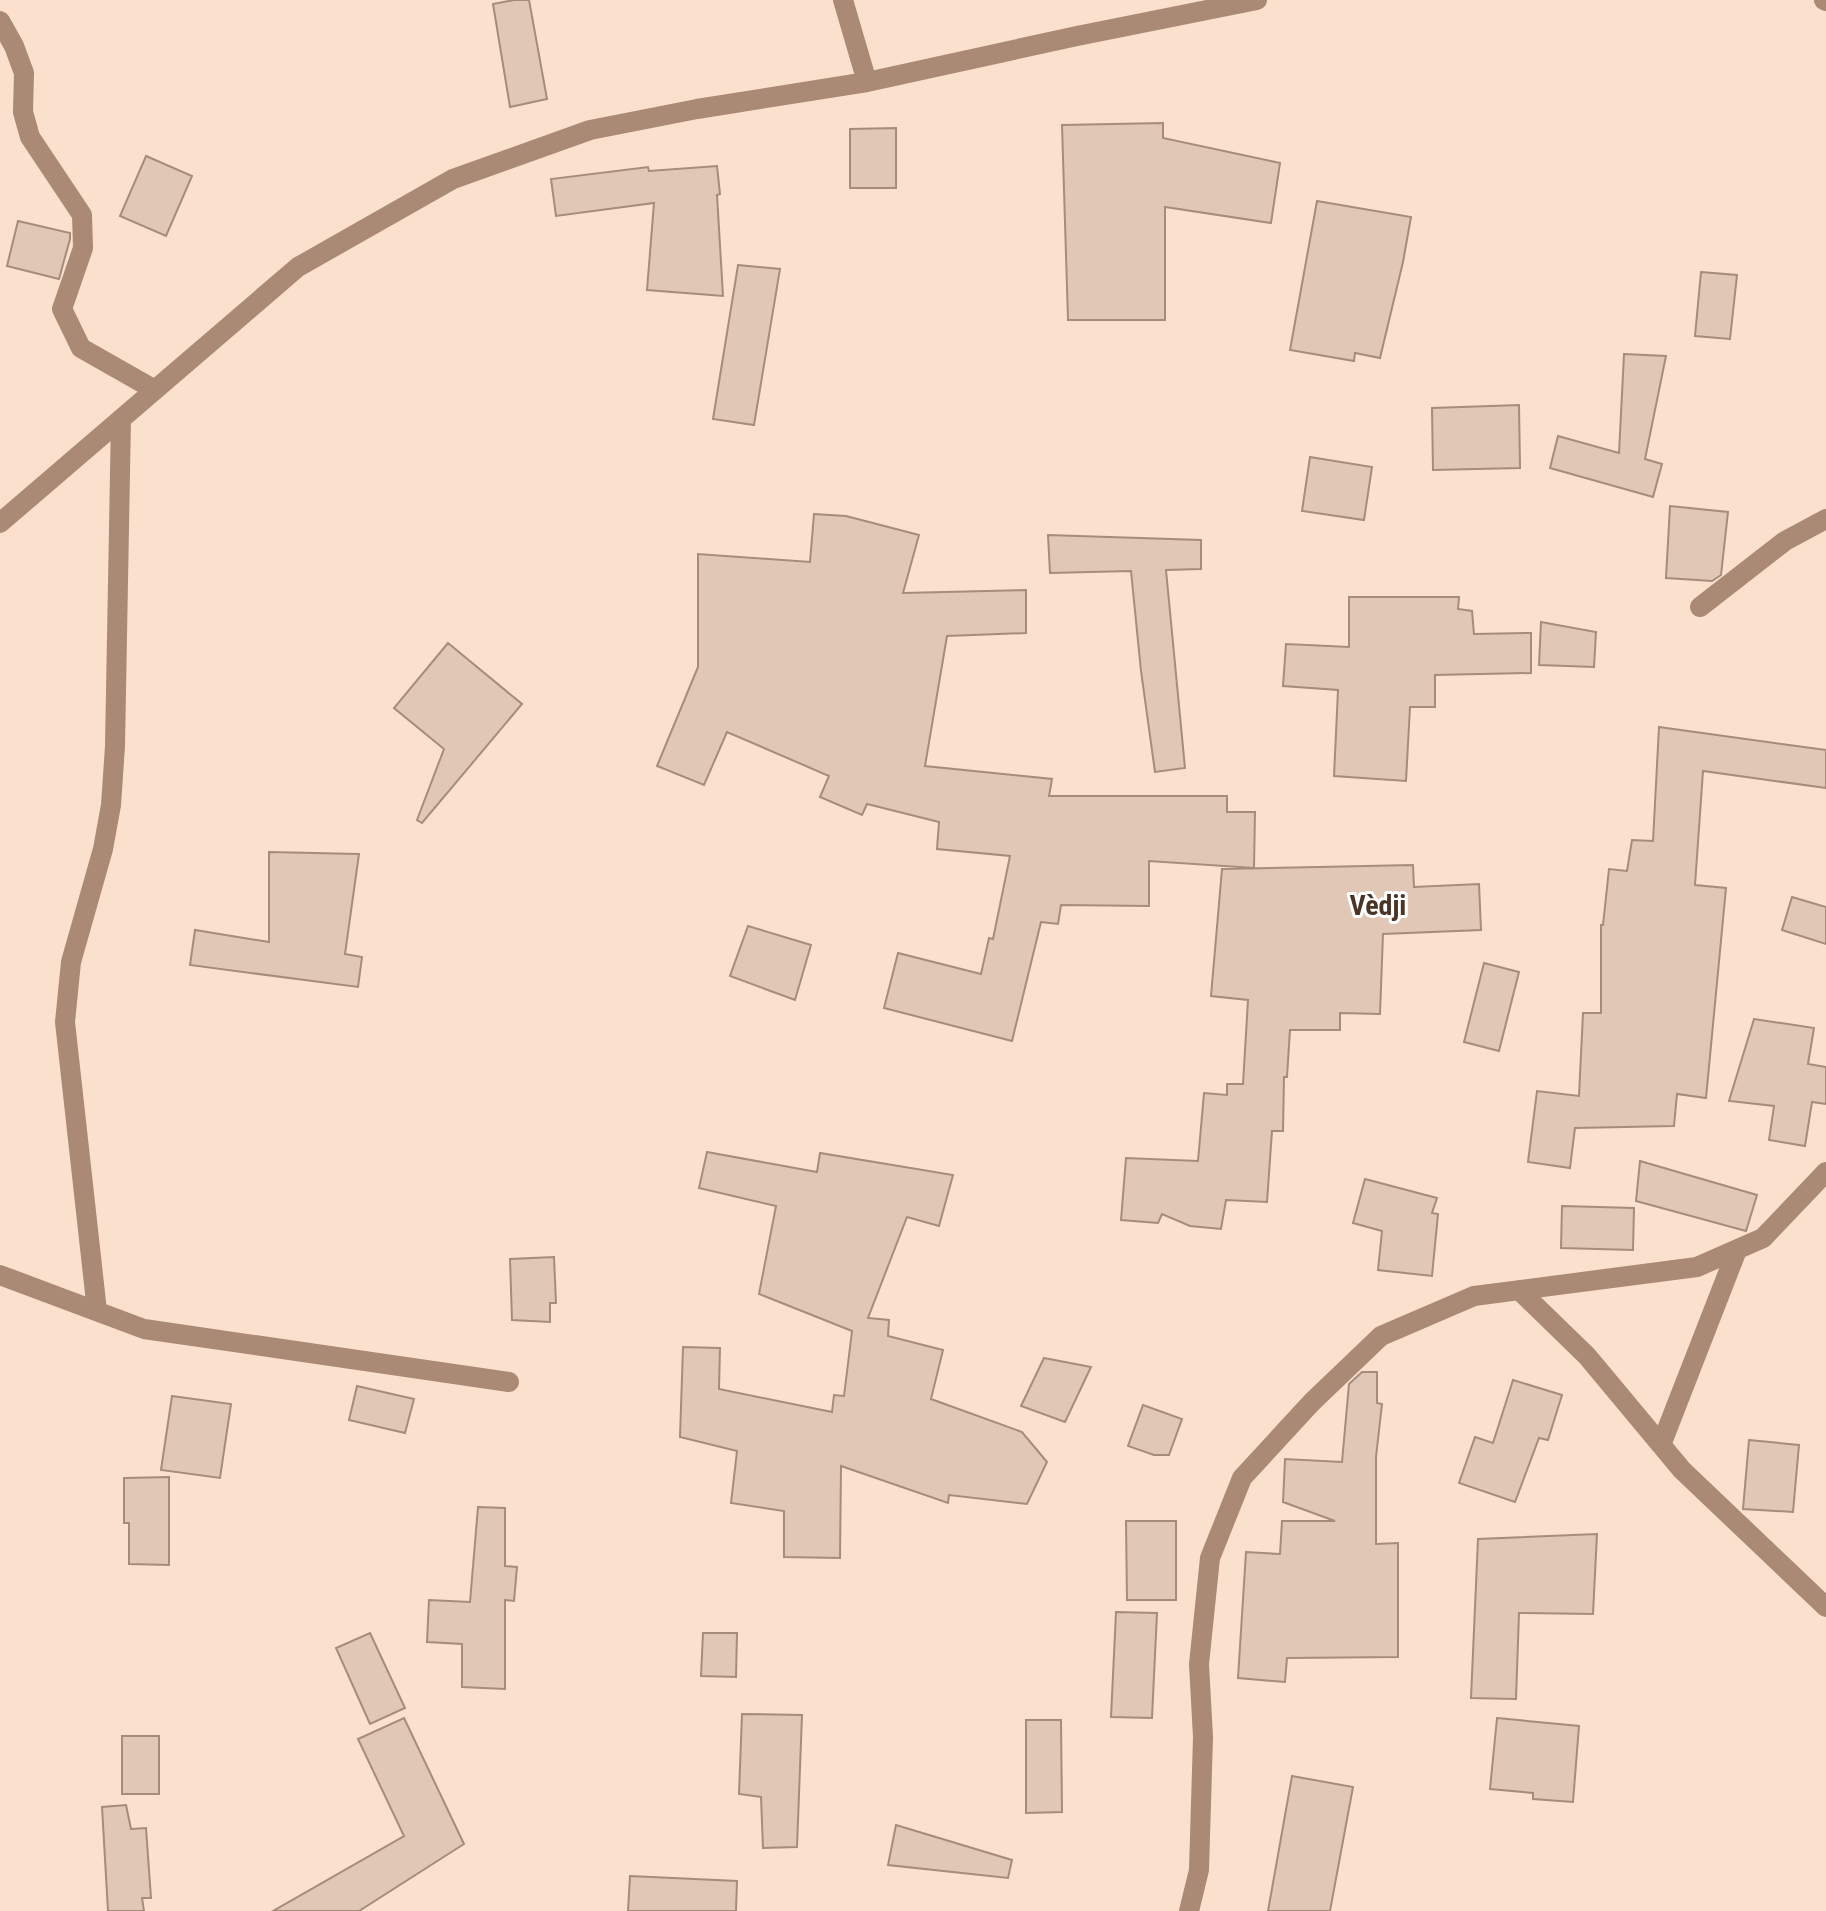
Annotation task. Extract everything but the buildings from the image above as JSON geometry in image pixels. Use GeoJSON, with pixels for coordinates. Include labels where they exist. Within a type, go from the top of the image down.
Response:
{"type":"FeatureCollection","features":[{"type":"Feature","properties":{"kind":"street"},"geometry":{"type":"LineString","coordinates":[[843,0],[867,82]]}},
{"type":"Feature","properties":{"kind":"street"},"geometry":{"type":"LineString","coordinates":[[0,523],[298,267],[453,179],[590,130],[697,109],[867,82],[1257,0]]}},
{"type":"Feature","properties":{"kind":"street"},"geometry":{"type":"LineString","coordinates":[[0,21],[24,73],[23,112],[30,137],[82,215],[83,248],[62,309],[81,348],[155,390]]}},
{"type":"Feature","properties":{"kind":"street"},"geometry":{"type":"LineString","coordinates":[[97,1311],[65,1022],[71,962],[103,849],[111,805],[115,746],[121,419]]}},
{"type":"Feature","properties":{"kind":"street"},"geometry":{"type":"LineString","coordinates":[[1700,607],[1785,541],[1826,519]]}},
{"type":"Feature","properties":{"kind":"street"},"geometry":{"type":"LineString","coordinates":[[1189,1911],[1199,1870],[1203,1737],[1199,1664],[1210,1558],[1242,1478],[1312,1402],[1381,1336],[1474,1296],[1697,1267],[1763,1238],[1826,1172]]}},
{"type":"Feature","properties":{"kind":"street"},"geometry":{"type":"LineString","coordinates":[[1661,1445],[1737,1250]]}},
{"type":"Feature","properties":{"kind":"street"},"geometry":{"type":"LineString","coordinates":[[0,1275],[144,1329],[509,1382]]}},
{"type":"Feature","properties":{"kind":"street"},"geometry":{"type":"LineString","coordinates":[[1519,1290],[1587,1356],[1682,1470],[1826,1607]]}},
{"type":"Feature","properties":{"kind":"district","name":"Vèdji"},"geometry":{"type":"Point","coordinates":[1378,905]}}]}
